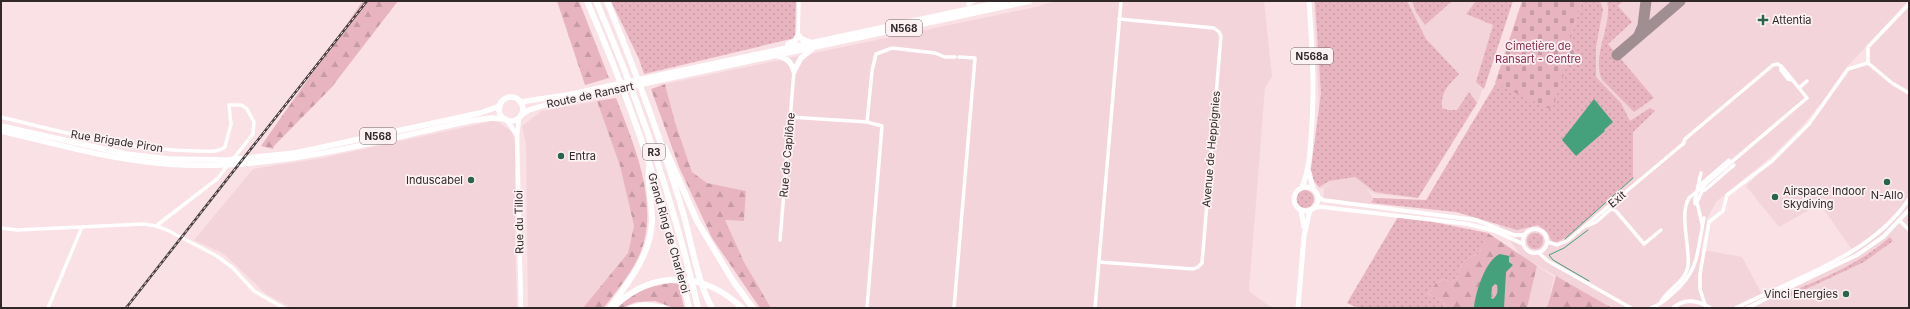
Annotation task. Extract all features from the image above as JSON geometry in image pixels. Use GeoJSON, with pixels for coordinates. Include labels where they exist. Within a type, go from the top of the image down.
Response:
{"type":"FeatureCollection","features":[{"type":"Feature","properties":{"kind":"highway","name":"Grand Ring de Charleroi"},"geometry":{"type":"LineString","coordinates":[[587,1],[618,75],[649,166],[672,239],[690,308]]}},
{"type":"Feature","properties":{"kind":"highway","name":"Grand Ring de Charleroi"},"geometry":{"type":"LineString","coordinates":[[596,1],[623,66],[655,154],[680,237],[698,308]]}},
{"type":"Feature","properties":{"kind":"highway"},"geometry":{"type":"LineString","coordinates":[[607,1],[642,88],[682,209],[700,277],[712,308]]}},
{"type":"Feature","properties":{"kind":"highway","name":"N568"},"geometry":{"type":"LineString","coordinates":[[661,78],[778,49],[1006,1]]}},
{"type":"Feature","properties":{"kind":"highway","name":"N568"},"geometry":{"type":"LineString","coordinates":[[661,78],[812,49],[1030,1]]}},
{"type":"Feature","properties":{"kind":"highway"},"geometry":{"type":"LineString","coordinates":[[960,11],[970,3]]}},
{"type":"Feature","properties":{"kind":"highway"},"geometry":{"type":"LineString","coordinates":[[778,49],[795,41],[798,35],[802,39],[811,42]]}},
{"type":"Feature","properties":{"kind":"highway"},"geometry":{"type":"LineString","coordinates":[[794,71],[801,58],[812,49]]}},
{"type":"Feature","properties":{"kind":"highway"},"geometry":{"type":"LineString","coordinates":[[778,56],[788,59],[792,64],[794,71]]}},
{"type":"Feature","properties":{"kind":"highway","name":"Route de Ransart"},"geometry":{"type":"LineString","coordinates":[[520,117],[537,107],[598,91],[661,78]]}},
{"type":"Feature","properties":{"kind":"highway","name":"Route de Ransart"},"geometry":{"type":"LineString","coordinates":[[520,102],[598,91]]}},
{"type":"Feature","properties":{"kind":"highway","name":"N568"},"geometry":{"type":"LineString","coordinates":[[1,126],[126,154],[169,159],[227,160],[295,153],[488,112],[500,106],[504,100],[511,98],[520,102]]}},
{"type":"Feature","properties":{"kind":"highway"},"geometry":{"type":"LineString","coordinates":[[520,102],[523,109],[520,117]]}},
{"type":"Feature","properties":{"kind":"highway"},"geometry":{"type":"LineString","coordinates":[[500,106],[500,113],[506,120]]}},
{"type":"Feature","properties":{"kind":"highway","name":"N568"},"geometry":{"type":"LineString","coordinates":[[1,131],[126,160],[168,164],[222,165],[248,164],[296,158],[469,121],[490,118],[514,121],[520,117]]}},
{"type":"Feature","properties":{"kind":"highway"},"geometry":{"type":"LineString","coordinates":[[659,138],[669,154],[679,182],[701,228],[733,281],[754,308]]}},
{"type":"Feature","properties":{"kind":"highway"},"geometry":{"type":"LineString","coordinates":[[611,308],[632,279],[640,264],[649,239],[652,222],[648,176],[649,166]]}},
{"type":"Feature","properties":{"kind":"highway"},"geometry":{"type":"LineString","coordinates":[[611,308],[623,298],[640,288],[662,281],[675,279],[700,282],[712,286],[730,297],[742,308]]}},
{"type":"Feature","properties":{"kind":"highway"},"geometry":{"type":"LineString","coordinates":[[630,308],[645,305],[664,308]]}},
{"type":"Feature","properties":{"kind":"main road","name":"N568a"},"geometry":{"type":"LineString","coordinates":[[1298,308],[1304,236],[1301,210],[1297,208],[1293,200],[1295,192],[1302,187],[1308,169],[1313,112],[1312,44],[1309,1]]}},
{"type":"Feature","properties":{"kind":"main road","name":"Rue du Tilloi"},"geometry":{"type":"LineString","coordinates":[[520,117],[517,136],[520,308]]}},
{"type":"Feature","properties":{"kind":"main road"},"geometry":{"type":"LineString","coordinates":[[506,120],[517,136]]}},
{"type":"Feature","properties":{"kind":"main road","name":"N568a"},"geometry":{"type":"LineString","coordinates":[[1304,236],[1312,210],[1318,201],[1308,169]]}},
{"type":"Feature","properties":{"kind":"main road"},"geometry":{"type":"LineString","coordinates":[[1302,187],[1313,188]]}},
{"type":"Feature","properties":{"kind":"main road"},"geometry":{"type":"LineString","coordinates":[[1301,210],[1312,210]]}},
{"type":"Feature","properties":{"kind":"street"},"geometry":{"type":"LineString","coordinates":[[798,35],[799,1]]}},
{"type":"Feature","properties":{"kind":"street"},"geometry":{"type":"LineString","coordinates":[[1095,308],[1121,1]]}},
{"type":"Feature","properties":{"kind":"street"},"geometry":{"type":"LineString","coordinates":[[1868,63],[1868,47],[1909,4]]}},
{"type":"Feature","properties":{"kind":"street","name":"Avenue de Heppignies"},"geometry":{"type":"LineString","coordinates":[[1099,262],[1193,269],[1202,263],[1221,44],[1221,36],[1214,28],[1119,19]]}},
{"type":"Feature","properties":{"kind":"street"},"geometry":{"type":"LineString","coordinates":[[868,122],[872,71],[876,54],[892,48],[935,53],[945,57],[975,58],[954,308]]}},
{"type":"Feature","properties":{"kind":"street"},"geometry":{"type":"LineString","coordinates":[[1868,63],[1892,83],[1909,93]]}},
{"type":"Feature","properties":{"kind":"street"},"geometry":{"type":"LineString","coordinates":[[1707,307],[1700,289],[1700,274],[1708,226],[1712,219],[1723,211],[1728,195],[1759,172],[1792,141],[1825,103],[1848,69],[1868,63]]}},
{"type":"Feature","properties":{"kind":"street"},"geometry":{"type":"LineString","coordinates":[[1682,281],[1688,267],[1686,208],[1689,198],[1807,98],[1782,67],[1778,64],[1773,65],[1686,139],[1683,144]]}},
{"type":"Feature","properties":{"kind":"street","name":"Rue de Capilône"},"geometry":{"type":"LineString","coordinates":[[780,240],[794,71]]}},
{"type":"Feature","properties":{"kind":"street"},"geometry":{"type":"LineString","coordinates":[[1799,88],[1807,81]]}},
{"type":"Feature","properties":{"kind":"street","name":"Rue Brigade Piron"},"geometry":{"type":"LineString","coordinates":[[1,117],[88,138],[128,145],[159,149],[215,151],[225,147],[230,132],[231,115],[229,105],[237,104],[244,106],[250,112],[254,125],[253,134],[243,148],[217,179],[156,226]]}},
{"type":"Feature","properties":{"kind":"street"},"geometry":{"type":"LineString","coordinates":[[790,117],[868,122],[882,126],[867,308]]}},
{"type":"Feature","properties":{"kind":"street"},"geometry":{"type":"LineString","coordinates":[[1683,144],[1700,129],[1704,128]]}},
{"type":"Feature","properties":{"kind":"street","name":"Exit"},"geometry":{"type":"LineString","coordinates":[[1548,242],[1560,245],[1573,236],[1683,144]]}},
{"type":"Feature","properties":{"kind":"street"},"geometry":{"type":"LineString","coordinates":[[1700,185],[1731,162]]}},
{"type":"Feature","properties":{"kind":"street"},"geometry":{"type":"LineString","coordinates":[[1698,192],[1708,181],[1731,162]]}},
{"type":"Feature","properties":{"kind":"street"},"geometry":{"type":"LineString","coordinates":[[1697,202],[1706,186],[1731,162]]}},
{"type":"Feature","properties":{"kind":"street"},"geometry":{"type":"LineString","coordinates":[[1699,213],[1700,198],[1703,192],[1731,162]]}},
{"type":"Feature","properties":{"kind":"street"},"geometry":{"type":"LineString","coordinates":[[1699,213],[1694,200],[1703,172],[1697,202],[1702,226]]}},
{"type":"Feature","properties":{"kind":"street"},"geometry":{"type":"LineString","coordinates":[[1318,197],[1323,200],[1476,220],[1514,235],[1525,235]]}},
{"type":"Feature","properties":{"kind":"street"},"geometry":{"type":"LineString","coordinates":[[1736,308],[1854,251],[1878,234],[1896,216],[1909,199]]}},
{"type":"Feature","properties":{"kind":"street"},"geometry":{"type":"LineString","coordinates":[[1312,210],[1329,207],[1468,224],[1495,231],[1523,244],[1528,251],[1539,253],[1548,261],[1631,308]]}},
{"type":"Feature","properties":{"kind":"street"},"geometry":{"type":"LineString","coordinates":[[1573,236],[1596,222],[1611,209],[1614,209],[1644,244],[1661,230]]}},
{"type":"Feature","properties":{"kind":"street"},"geometry":{"type":"LineString","coordinates":[[1746,308],[1857,255],[1882,237],[1900,221],[1909,210]]}},
{"type":"Feature","properties":{"kind":"street"},"geometry":{"type":"LineString","coordinates":[[1651,308],[1660,304],[1663,297],[1682,281],[1695,265],[1704,218]]}},
{"type":"Feature","properties":{"kind":"street"},"geometry":{"type":"LineString","coordinates":[[1900,221],[1909,230]]}},
{"type":"Feature","properties":{"kind":"street"},"geometry":{"type":"LineString","coordinates":[[1,228],[17,230],[144,224],[156,226],[167,230],[222,260],[258,294],[284,308]]}},
{"type":"Feature","properties":{"kind":"street"},"geometry":{"type":"LineString","coordinates":[[48,308],[82,227]]}},
{"type":"Feature","properties":{"kind":"street"},"geometry":{"type":"LineString","coordinates":[[1523,244],[1525,235],[1529,230],[1539,230],[1546,236],[1548,242],[1545,249],[1539,253]]}},
{"type":"Feature","properties":{"kind":"street"},"geometry":{"type":"LineString","coordinates":[[1673,308],[1679,303],[1689,301],[1707,307]]}},
{"type":"Feature","properties":{"kind":"shaded area"},"geometry":{"type":"Polygon","coordinates":[[[1055,1],[1264,1],[1272,76],[1265,88],[1249,291],[1269,306],[1281,308],[771,308],[744,262],[725,220],[744,221],[746,191],[707,183],[692,172],[675,122],[665,84],[1036,7],[1055,1]]]}},
{"type":"Feature","properties":{"kind":"shaded area"},"geometry":{"type":"Polygon","coordinates":[[[1314,1],[1513,1],[1478,102],[1418,198],[1375,194],[1366,189],[1374,198],[1369,206],[1323,200],[1324,188],[1336,182],[1320,189],[1310,178],[1316,143],[1319,109],[1314,1]]]}},
{"type":"Feature","properties":{"kind":"shaded area"},"geometry":{"type":"Polygon","coordinates":[[[1582,1],[1908,1],[1846,68],[1823,101],[1800,128],[1773,155],[1716,202],[1707,219],[1701,251],[1742,257],[1762,294],[1854,251],[1820,204],[1779,227],[1746,186],[1809,124],[1848,69],[1868,63],[1868,47],[1909,4],[1909,308],[1612,308],[1521,256],[1498,224],[1496,83],[1552,109],[1569,43],[1582,1]]]}},
{"type":"Feature","properties":{"kind":"shaded area"},"geometry":{"type":"Polygon","coordinates":[[[1594,99],[1613,122],[1604,130],[1605,131],[1576,156],[1562,140],[1594,99]]]}},
{"type":"Feature","properties":{"kind":"shaded area"},"geometry":{"type":"Polygon","coordinates":[[[597,101],[620,166],[634,226],[628,253],[583,308],[528,308],[526,144],[522,126],[542,111],[597,101]]]}},
{"type":"Feature","properties":{"kind":"shaded area"},"geometry":{"type":"Polygon","coordinates":[[[493,121],[499,122],[515,134],[515,240],[517,308],[292,308],[266,294],[224,254],[194,240],[253,169],[323,158],[493,121]]]}},
{"type":"Feature","properties":{"kind":"shaded area"},"geometry":{"type":"Polygon","coordinates":[[[1500,254],[1509,256],[1509,262],[1513,265],[1506,272],[1504,308],[1474,308],[1482,277],[1490,262],[1500,254]],[[1495,284],[1492,287],[1491,298],[1493,299],[1496,296],[1498,289],[1497,285],[1495,284]]]}},
{"type":"Feature","properties":{"kind":"shaded area"},"geometry":{"type":"Polygon","coordinates":[[[1537,266],[1554,277],[1547,308],[1527,308],[1537,266]]]}},
{"type":"Feature","properties":{"kind":"green space"},"geometry":{"type":"Polygon","coordinates":[[[363,1],[398,1],[331,88],[274,146],[273,149],[261,146],[363,1]]]}},
{"type":"Feature","properties":{"kind":"green space"},"geometry":{"type":"Polygon","coordinates":[[[557,1],[579,1],[609,78],[585,85],[557,1]]]}},
{"type":"Feature","properties":{"kind":"green space"},"geometry":{"type":"Polygon","coordinates":[[[611,1],[796,1],[795,38],[644,74],[639,59],[611,1]]]}},
{"type":"Feature","properties":{"kind":"green space"},"geometry":{"type":"Polygon","coordinates":[[[1315,1],[1407,1],[1426,39],[1459,74],[1444,93],[1442,108],[1457,110],[1469,92],[1477,103],[1418,198],[1375,192],[1355,177],[1329,181],[1319,187],[1310,176],[1321,93],[1315,1]]]}},
{"type":"Feature","properties":{"kind":"green space"},"geometry":{"type":"Polygon","coordinates":[[[1412,1],[1452,1],[1425,25],[1416,12],[1412,1]]]}},
{"type":"Feature","properties":{"kind":"green space"},"geometry":{"type":"Polygon","coordinates":[[[1476,1],[1513,1],[1484,89],[1476,82],[1493,25],[1466,14],[1476,1]]]}},
{"type":"Feature","properties":{"kind":"green space","name":"Cimetière de Ransart - Centre"},"geometry":{"type":"Polygon","coordinates":[[[1522,1],[1582,1],[1569,43],[1576,53],[1574,59],[1569,58],[1552,110],[1495,83],[1522,1]]]}},
{"type":"Feature","properties":{"kind":"green space"},"geometry":{"type":"Polygon","coordinates":[[[1582,1],[1600,1],[1603,9],[1596,47],[1596,77],[1621,103],[1630,121],[1650,108],[1655,111],[1633,132],[1633,178],[1567,237],[1557,242],[1552,241],[1547,232],[1538,225],[1517,230],[1456,212],[1371,203],[1374,198],[1426,200],[1496,83],[1552,109],[1569,57],[1576,53],[1569,43],[1582,1]]]}},
{"type":"Feature","properties":{"kind":"green space"},"geometry":{"type":"Polygon","coordinates":[[[1607,1],[1623,1],[1618,6],[1632,22],[1608,44],[1654,98],[1634,112],[1602,80],[1599,70],[1600,51],[1607,20],[1607,1]]]}},
{"type":"Feature","properties":{"kind":"green space"},"geometry":{"type":"Polygon","coordinates":[[[665,84],[675,122],[692,172],[707,183],[746,191],[744,221],[725,220],[744,262],[771,308],[760,308],[712,238],[679,167],[651,89],[665,84]]]}},
{"type":"Feature","properties":{"kind":"green space"},"geometry":{"type":"Polygon","coordinates":[[[616,98],[631,136],[643,178],[647,199],[647,220],[644,241],[634,266],[606,305],[603,308],[583,308],[628,253],[634,226],[620,166],[597,101],[616,98]]]}},
{"type":"Feature","properties":{"kind":"green space"},"geometry":{"type":"Polygon","coordinates":[[[1305,190],[1311,193],[1314,199],[1311,205],[1305,208],[1299,205],[1296,199],[1299,193],[1305,190]]]}},
{"type":"Feature","properties":{"kind":"green space"},"geometry":{"type":"Polygon","coordinates":[[[1399,215],[1488,233],[1479,254],[1464,262],[1457,279],[1450,282],[1443,279],[1436,283],[1428,294],[1443,301],[1444,308],[1358,308],[1347,303],[1399,215]]]}},
{"type":"Feature","properties":{"kind":"green space"},"geometry":{"type":"Polygon","coordinates":[[[1488,233],[1537,266],[1527,308],[1444,308],[1443,301],[1428,294],[1436,283],[1443,279],[1450,282],[1457,279],[1464,262],[1479,254],[1488,233]]]}},
{"type":"Feature","properties":{"kind":"green space"},"geometry":{"type":"Polygon","coordinates":[[[1535,233],[1541,235],[1543,241],[1541,247],[1535,249],[1529,247],[1527,241],[1529,235],[1535,233]]]}},
{"type":"Feature","properties":{"kind":"green space"},"geometry":{"type":"Polygon","coordinates":[[[1890,237],[1893,241],[1864,262],[1787,298],[1785,294],[1813,283],[1854,263],[1890,237]]]}},
{"type":"Feature","properties":{"kind":"green space"},"geometry":{"type":"Polygon","coordinates":[[[1556,276],[1612,308],[1547,308],[1556,276]]]}},
{"type":"Feature","properties":{"kind":"green space"},"geometry":{"type":"Polygon","coordinates":[[[671,283],[679,284],[684,308],[674,308],[655,301],[636,302],[622,308],[616,308],[622,302],[635,294],[656,286],[671,283]]]}},
{"type":"Feature","properties":{"kind":"waterway"},"geometry":{"type":"LineString","coordinates":[[1565,239],[1633,178]]}},
{"type":"Feature","properties":{"kind":"waterway"},"geometry":{"type":"LineString","coordinates":[[1588,230],[1564,248],[1549,255],[1553,260],[1589,281]]}},
{"type":"Feature","properties":{"kind":"taxiway"},"geometry":{"type":"LineString","coordinates":[[1639,35],[1643,26],[1646,1]]}},
{"type":"Feature","properties":{"kind":"taxiway"},"geometry":{"type":"LineString","coordinates":[[1617,55],[1680,1]]}},
{"type":"Feature","properties":{"kind":"railway"},"geometry":{"type":"LineString","coordinates":[[126,308],[367,1]]}},
{"type":"Feature","properties":{"kind":"place","name":"Attentia"},"geometry":{"type":"Point","coordinates":[1763,20]}},
{"type":"Feature","properties":{"kind":"place","name":"Entra"},"geometry":{"type":"Point","coordinates":[561,156]}},
{"type":"Feature","properties":{"kind":"place","name":"Induscabel"},"geometry":{"type":"Point","coordinates":[471,180]}},
{"type":"Feature","properties":{"kind":"place","name":"N-Allo"},"geometry":{"type":"Point","coordinates":[1887,182]}},
{"type":"Feature","properties":{"kind":"place","name":"Airspace Indoor Skydiving"},"geometry":{"type":"Point","coordinates":[1775,197]}},
{"type":"Feature","properties":{"kind":"place","name":"Vinci Energies"},"geometry":{"type":"Point","coordinates":[1846,294]}}]}
